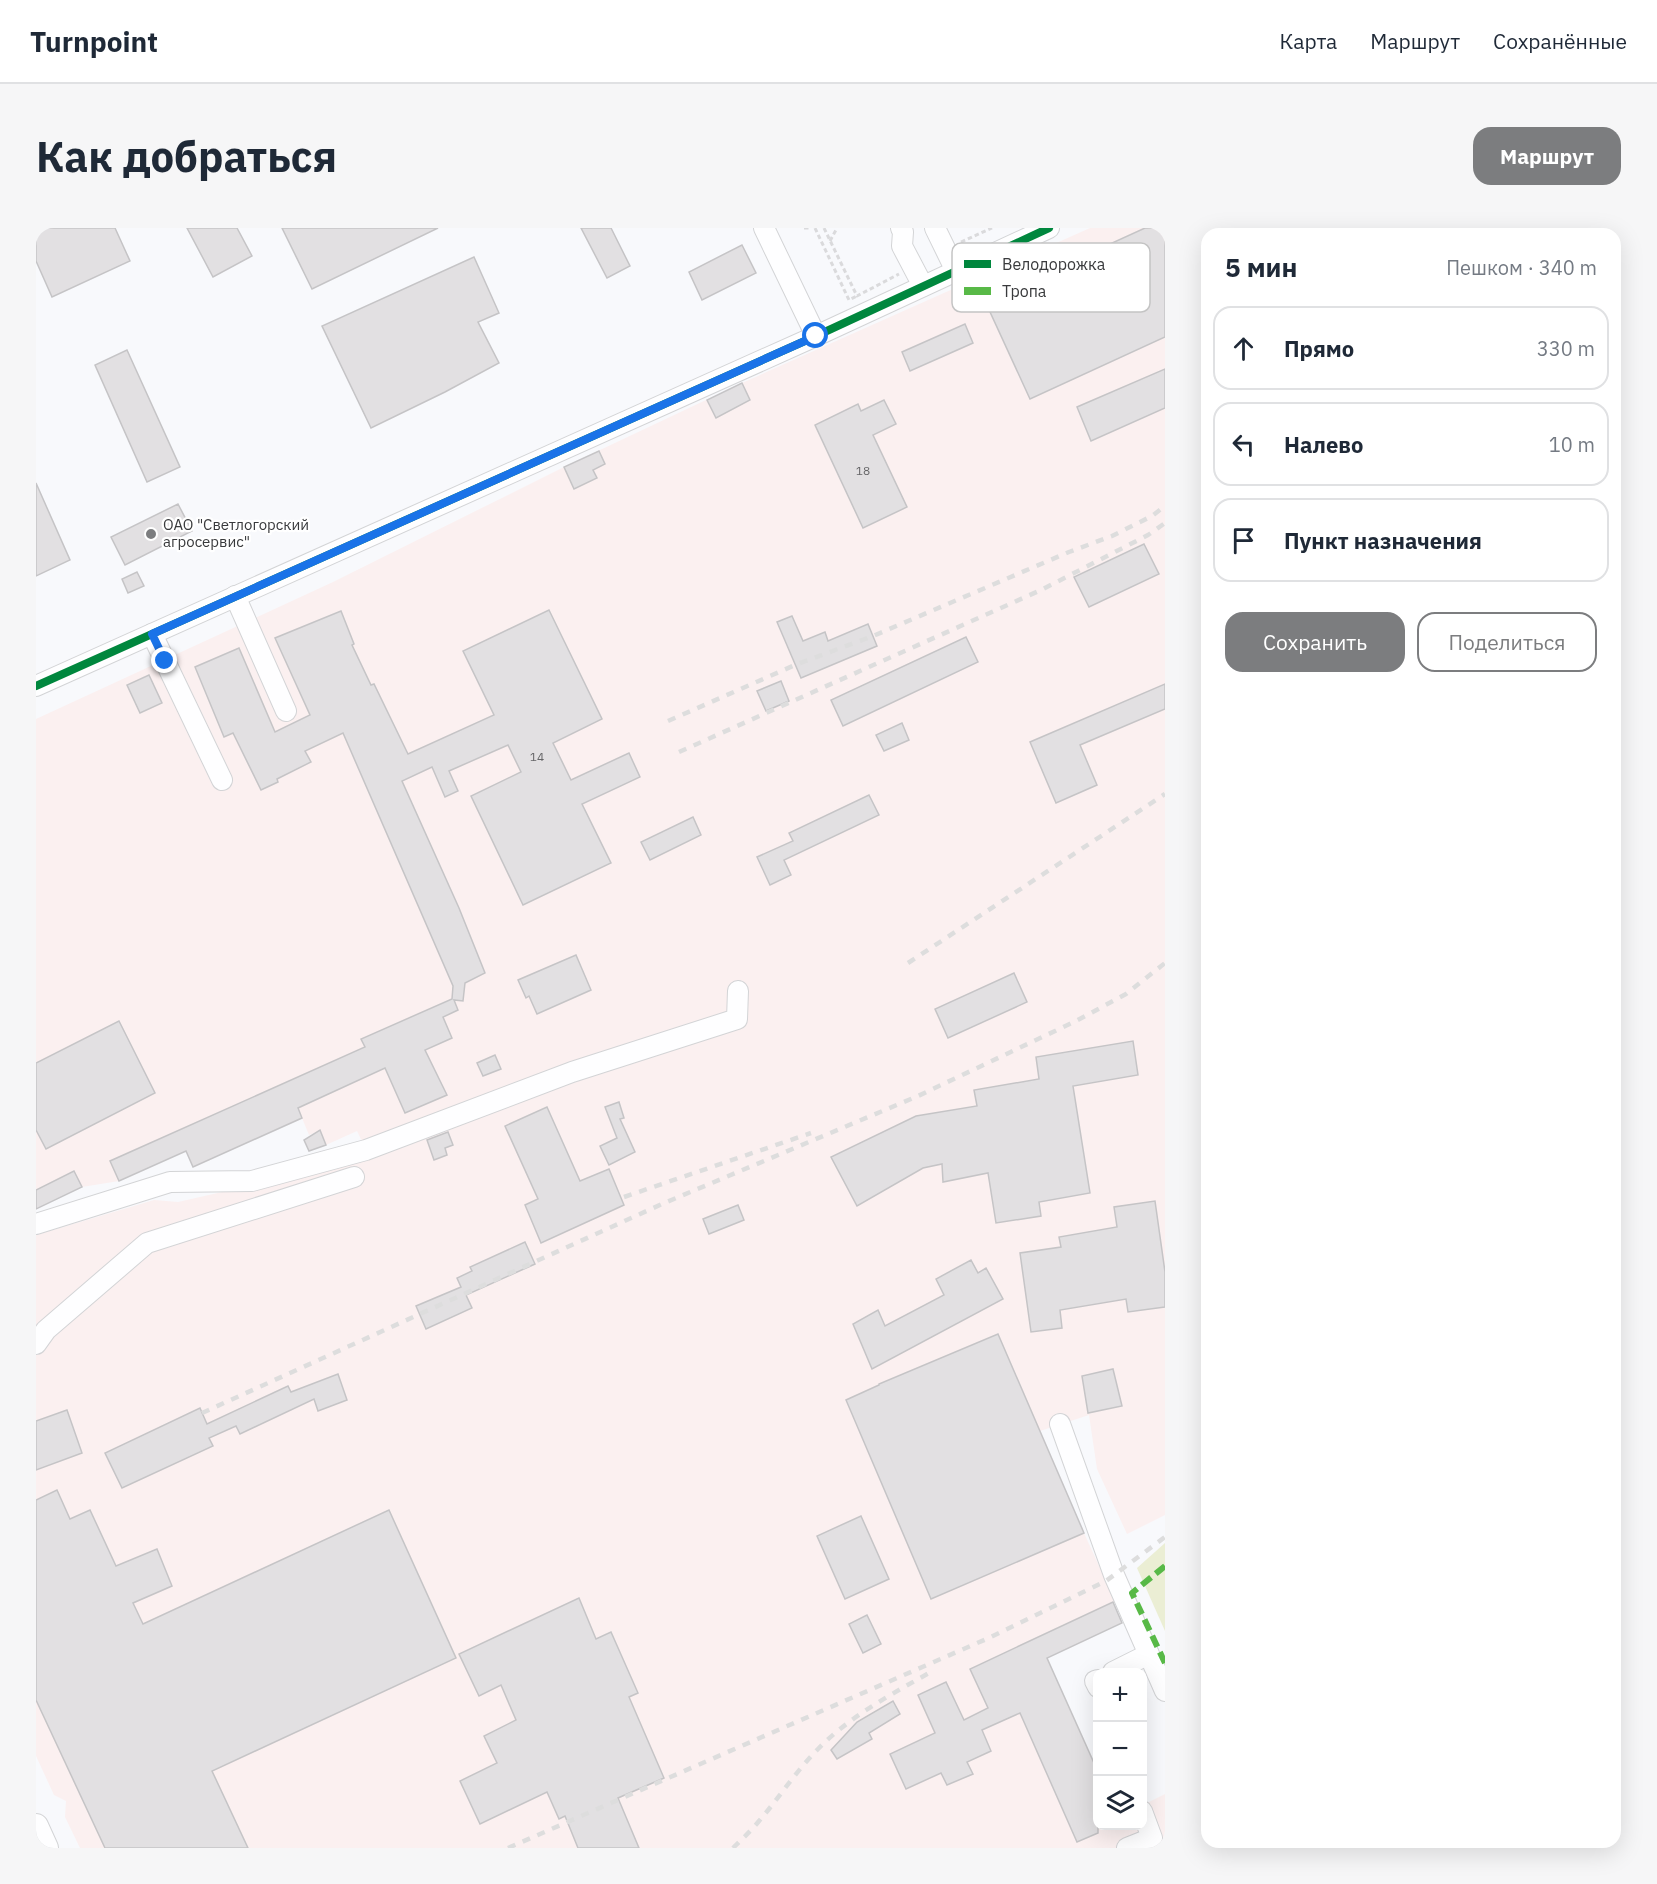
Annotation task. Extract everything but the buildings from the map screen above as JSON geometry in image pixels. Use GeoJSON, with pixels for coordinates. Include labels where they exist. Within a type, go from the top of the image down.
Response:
{"type":"FeatureCollection","features":[{"type":"Feature","properties":{"kind":"main road"},"geometry":{"type":"LineString","coordinates":[[36,1826],[46,1848]]}},
{"type":"Feature","properties":{"kind":"street"},"geometry":{"type":"LineString","coordinates":[[764,228],[816,336]]}},
{"type":"Feature","properties":{"kind":"street"},"geometry":{"type":"LineString","coordinates":[[902,228],[902,246],[923,286]]}},
{"type":"Feature","properties":{"kind":"street"},"geometry":{"type":"LineString","coordinates":[[935,228],[952,263]]}},
{"type":"Feature","properties":{"kind":"street"},"geometry":{"type":"LineString","coordinates":[[1017,243],[1049,228]]}},
{"type":"Feature","properties":{"kind":"street"},"geometry":{"type":"LineString","coordinates":[[36,686],[952,273]]}},
{"type":"Feature","properties":{"kind":"street"},"geometry":{"type":"LineString","coordinates":[[235,596],[286,711]]}},
{"type":"Feature","properties":{"kind":"street"},"geometry":{"type":"LineString","coordinates":[[152,634],[222,780]]}},
{"type":"Feature","properties":{"kind":"street"},"geometry":{"type":"LineString","coordinates":[[36,1224],[170,1182],[252,1181],[366,1150],[572,1072],[737,1019],[738,991]]}},
{"type":"Feature","properties":{"kind":"street"},"geometry":{"type":"LineString","coordinates":[[36,1344],[46,1330],[147,1243],[354,1177]]}},
{"type":"Feature","properties":{"kind":"street"},"geometry":{"type":"LineString","coordinates":[[1060,1424],[1114,1575],[1165,1691]]}},
{"type":"Feature","properties":{"kind":"street"},"geometry":{"type":"LineString","coordinates":[[1121,1668],[1149,1654]]}},
{"type":"Feature","properties":{"kind":"street"},"geometry":{"type":"LineString","coordinates":[[1127,1848],[1152,1838],[1147,1823]]}},
{"type":"Feature","properties":{"kind":"path"},"geometry":{"type":"LineString","coordinates":[[804,228],[809,228]]}},
{"type":"Feature","properties":{"kind":"path"},"geometry":{"type":"LineString","coordinates":[[815,228],[849,300],[913,267]]}},
{"type":"Feature","properties":{"kind":"path"},"geometry":{"type":"LineString","coordinates":[[824,228],[857,296]]}},
{"type":"Feature","properties":{"kind":"path"},"geometry":{"type":"LineString","coordinates":[[830,241],[837,228]]}},
{"type":"Feature","properties":{"kind":"path"},"geometry":{"type":"LineString","coordinates":[[960,243],[992,228]]}},
{"type":"Feature","properties":{"kind":"path"},"geometry":{"type":"LineString","coordinates":[[945,250],[952,247]]}},
{"type":"Feature","properties":{"kind":"path"},"geometry":{"type":"LineString","coordinates":[[828,255],[835,251]]}},
{"type":"Feature","properties":{"kind":"shaded area"},"geometry":{"type":"Polygon","coordinates":[[[1090,228],[1165,228],[1165,1515],[1127,1534],[1097,1469],[1089,1415],[1040,1431],[1115,1601],[1038,1637],[1093,1763],[1093,1830],[1147,1830],[1147,1803],[1165,1794],[1165,1848],[80,1848],[65,1817],[66,1801],[54,1795],[36,1756],[36,1235],[154,1200],[178,1202],[370,1158],[357,1131],[326,1145],[319,1131],[309,1135],[302,1118],[193,1167],[186,1151],[119,1181],[82,1187],[36,1209],[36,719],[333,582],[564,467],[742,383],[952,289],[952,312],[1150,312],[1150,243],[1056,243],[1090,228]],[[374,684],[359,692],[417,773],[374,684]]]}},
{"type":"Feature","properties":{"kind":"green space"},"geometry":{"type":"Polygon","coordinates":[[[1165,1543],[1165,1631],[1137,1568],[1165,1543]]]}},
{"type":"Feature","properties":{"kind":"railway"},"geometry":{"type":"LineString","coordinates":[[668,721],[795,665],[873,636],[1069,552],[1112,536],[1152,516],[1165,506]]}},
{"type":"Feature","properties":{"kind":"railway"},"geometry":{"type":"LineString","coordinates":[[679,752],[1041,590],[1148,535],[1165,523]]}},
{"type":"Feature","properties":{"kind":"railway"},"geometry":{"type":"LineString","coordinates":[[908,963],[1165,794]]}},
{"type":"Feature","properties":{"kind":"railway"},"geometry":{"type":"LineString","coordinates":[[202,1413],[662,1204],[918,1096],[1076,1021],[1126,994],[1165,963]]}},
{"type":"Feature","properties":{"kind":"railway"},"geometry":{"type":"LineString","coordinates":[[624,1197],[811,1133]]}},
{"type":"Feature","properties":{"kind":"railway"},"geometry":{"type":"LineString","coordinates":[[508,1848],[991,1637],[1106,1581],[1165,1537]]}},
{"type":"Feature","properties":{"kind":"railway"},"geometry":{"type":"LineString","coordinates":[[733,1848],[756,1825],[810,1757],[830,1737],[870,1707],[929,1673]]}},
{"type":"Feature","properties":{"kind":"marked path"},"geometry":{"type":"LineString","coordinates":[[1165,1566],[1132,1593],[1165,1663]]}},
{"type":"Feature","properties":{"kind":"cycle path"},"geometry":{"type":"LineString","coordinates":[[1017,243],[1049,228]]}},
{"type":"Feature","properties":{"kind":"cycle path"},"geometry":{"type":"LineString","coordinates":[[36,686],[952,273]]}},
{"type":"Feature","properties":{"kind":"place","name":"ОАО \"Светлогорский агросервис\""},"geometry":{"type":"Point","coordinates":[151,534]}},
{"type":"Feature","properties":{"kind":"route"},"geometry":{"type":"LineString","coordinates":[[165,661],[152,634],[816,336]]}}]}
